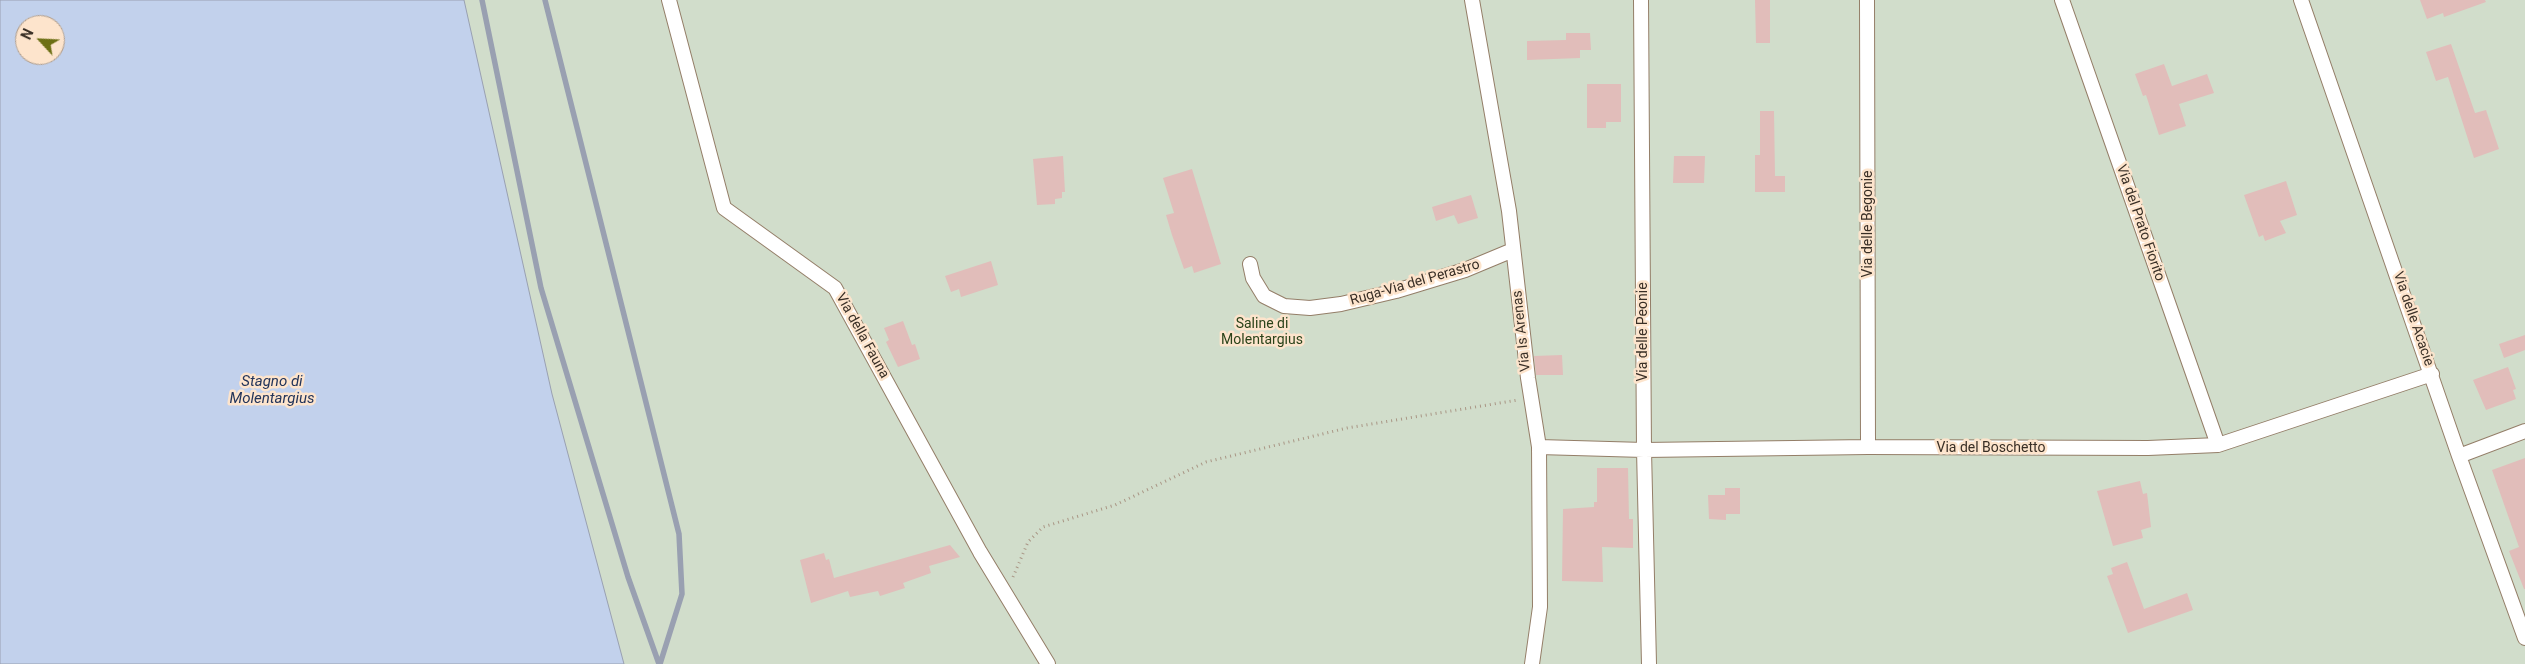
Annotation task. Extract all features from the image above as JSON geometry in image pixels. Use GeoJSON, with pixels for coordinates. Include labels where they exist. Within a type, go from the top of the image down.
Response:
{"type":"FeatureCollection","features":[{"type":"Feature","properties":{"kind":"street","name":"Via della Fauna"},"geometry":{"type":"LineString","coordinates":[[669,0],[724,208],[835,288],[1000,585],[1048,664]]}},
{"type":"Feature","properties":{"kind":"street","name":"Via Is Arenas"},"geometry":{"type":"LineString","coordinates":[[1472,0],[1509,211],[1531,398],[1539,447],[1540,607],[1532,664]]}},
{"type":"Feature","properties":{"kind":"street","name":"Via delle Peonie"},"geometry":{"type":"LineString","coordinates":[[1641,0],[1644,450],[1649,664]]}},
{"type":"Feature","properties":{"kind":"street","name":"Via delle Begonie"},"geometry":{"type":"LineString","coordinates":[[1867,0],[1868,447]]}},
{"type":"Feature","properties":{"kind":"street","name":"Via del Prato Fiorito"},"geometry":{"type":"LineString","coordinates":[[2062,0],[2218,445]]}},
{"type":"Feature","properties":{"kind":"street","name":"Via delle Acacie"},"geometry":{"type":"LineString","coordinates":[[2301,0],[2459,456],[2525,638]]}},
{"type":"Feature","properties":{"kind":"street","name":"Ruga-Via del Perastro"},"geometry":{"type":"LineString","coordinates":[[1250,264],[1252,278],[1264,296],[1284,306],[1310,308],[1341,304],[1396,291],[1465,270],[1513,250]]}},
{"type":"Feature","properties":{"kind":"street","name":"Via del Boschetto"},"geometry":{"type":"LineString","coordinates":[[1539,447],[1644,450],[1868,447],[2148,448],[2218,445],[2432,374]]}},
{"type":"Feature","properties":{"kind":"street"},"geometry":{"type":"LineString","coordinates":[[2459,456],[2525,431]]}},
{"type":"Feature","properties":{"kind":"path"},"geometry":{"type":"LineString","coordinates":[[1000,585],[1016,576],[1028,542],[1043,527],[1115,505],[1206,462],[1347,428],[1531,398]]}},
{"type":"Feature","properties":{"kind":"green space","name":"Saline di Molentargius"},"geometry":{"type":"Polygon","coordinates":[[[0,0],[2525,0],[2525,664],[0,664],[0,0]]]}},
{"type":"Feature","properties":{"kind":"water","name":"Stagno di Molentargius"},"geometry":{"type":"Polygon","coordinates":[[[0,0],[464,0],[552,394],[624,664],[0,664],[0,0]]]}},
{"type":"Feature","properties":{"kind":"building"},"geometry":{"type":"Polygon","coordinates":[[[1755,0],[1770,0],[1770,43],[1756,43],[1755,0]]]}},
{"type":"Feature","properties":{"kind":"building"},"geometry":{"type":"Polygon","coordinates":[[[2420,0],[2485,0],[2486,2],[2444,17],[2443,13],[2427,19],[2420,0]]]}},
{"type":"Feature","properties":{"kind":"building"},"geometry":{"type":"Polygon","coordinates":[[[1566,33],[1590,33],[1591,50],[1580,50],[1580,58],[1527,60],[1527,41],[1566,40],[1566,33]]]}},
{"type":"Feature","properties":{"kind":"building"},"geometry":{"type":"Polygon","coordinates":[[[2451,44],[2475,113],[2486,110],[2499,149],[2474,158],[2448,77],[2436,81],[2426,52],[2451,44]]]}},
{"type":"Feature","properties":{"kind":"building"},"geometry":{"type":"Polygon","coordinates":[[[2164,64],[2172,86],[2207,74],[2214,93],[2179,104],[2186,126],[2159,135],[2146,95],[2143,96],[2135,74],[2164,64]]]}},
{"type":"Feature","properties":{"kind":"building"},"geometry":{"type":"Polygon","coordinates":[[[1587,84],[1621,84],[1621,122],[1606,122],[1606,128],[1587,128],[1587,84]]]}},
{"type":"Feature","properties":{"kind":"building"},"geometry":{"type":"Polygon","coordinates":[[[1760,111],[1774,111],[1775,176],[1785,176],[1785,192],[1755,192],[1755,155],[1760,155],[1760,111]]]}},
{"type":"Feature","properties":{"kind":"building"},"geometry":{"type":"Polygon","coordinates":[[[1063,156],[1065,192],[1062,192],[1062,198],[1055,199],[1055,204],[1037,205],[1033,159],[1063,156]]]}},
{"type":"Feature","properties":{"kind":"building"},"geometry":{"type":"Polygon","coordinates":[[[1674,156],[1705,156],[1704,183],[1673,183],[1674,156]]]}},
{"type":"Feature","properties":{"kind":"building"},"geometry":{"type":"Polygon","coordinates":[[[1192,169],[1221,264],[1194,273],[1192,266],[1184,269],[1172,235],[1166,215],[1174,213],[1163,178],[1192,169]]]}},
{"type":"Feature","properties":{"kind":"building"},"geometry":{"type":"Polygon","coordinates":[[[2286,181],[2297,215],[2280,221],[2286,233],[2265,241],[2263,235],[2259,237],[2244,195],[2286,181]]]}},
{"type":"Feature","properties":{"kind":"building"},"geometry":{"type":"Polygon","coordinates":[[[1471,195],[1478,218],[1458,224],[1454,215],[1436,221],[1432,207],[1471,195]]]}},
{"type":"Feature","properties":{"kind":"building"},"geometry":{"type":"Polygon","coordinates":[[[991,261],[998,285],[961,297],[959,289],[951,292],[945,276],[991,261]]]}},
{"type":"Feature","properties":{"kind":"building"},"geometry":{"type":"Polygon","coordinates":[[[903,321],[912,345],[915,344],[920,359],[898,367],[886,342],[889,340],[884,328],[903,321]]]}},
{"type":"Feature","properties":{"kind":"building"},"geometry":{"type":"Polygon","coordinates":[[[2525,335],[2525,350],[2504,358],[2499,344],[2525,335]]]}},
{"type":"Feature","properties":{"kind":"building"},"geometry":{"type":"Polygon","coordinates":[[[1562,355],[1563,375],[1536,375],[1534,356],[1562,355]]]}},
{"type":"Feature","properties":{"kind":"building"},"geometry":{"type":"Polygon","coordinates":[[[2508,367],[2516,389],[2513,390],[2516,399],[2486,410],[2473,380],[2508,367]]]}},
{"type":"Feature","properties":{"kind":"building"},"geometry":{"type":"Polygon","coordinates":[[[2525,458],[2524,589],[2509,551],[2519,547],[2492,470],[2525,458]]]}},
{"type":"Feature","properties":{"kind":"building"},"geometry":{"type":"Polygon","coordinates":[[[1597,468],[1628,468],[1629,519],[1633,519],[1633,548],[1602,547],[1603,582],[1562,581],[1563,509],[1594,507],[1594,502],[1597,502],[1597,468]]]}},
{"type":"Feature","properties":{"kind":"building"},"geometry":{"type":"Polygon","coordinates":[[[2140,481],[2143,494],[2147,493],[2151,527],[2141,530],[2143,538],[2113,546],[2097,491],[2140,481]]]}},
{"type":"Feature","properties":{"kind":"building"},"geometry":{"type":"Polygon","coordinates":[[[1725,488],[1740,488],[1740,514],[1726,514],[1726,520],[1709,519],[1708,495],[1725,495],[1725,488]]]}},
{"type":"Feature","properties":{"kind":"building"},"geometry":{"type":"Polygon","coordinates":[[[950,545],[960,557],[929,566],[931,573],[903,583],[905,588],[880,596],[878,591],[850,597],[848,591],[811,603],[800,560],[824,553],[826,560],[829,559],[834,578],[950,545]]]}},
{"type":"Feature","properties":{"kind":"building"},"geometry":{"type":"Polygon","coordinates":[[[2127,562],[2144,609],[2187,593],[2193,610],[2128,633],[2107,576],[2113,574],[2111,568],[2127,562]]]}},
{"type":"Feature","properties":{"kind":"waterway"},"geometry":{"type":"LineString","coordinates":[[482,0],[541,288],[628,577],[659,664]]}},
{"type":"Feature","properties":{"kind":"waterway"},"geometry":{"type":"LineString","coordinates":[[545,0],[679,534],[682,594],[660,664]]}}]}
